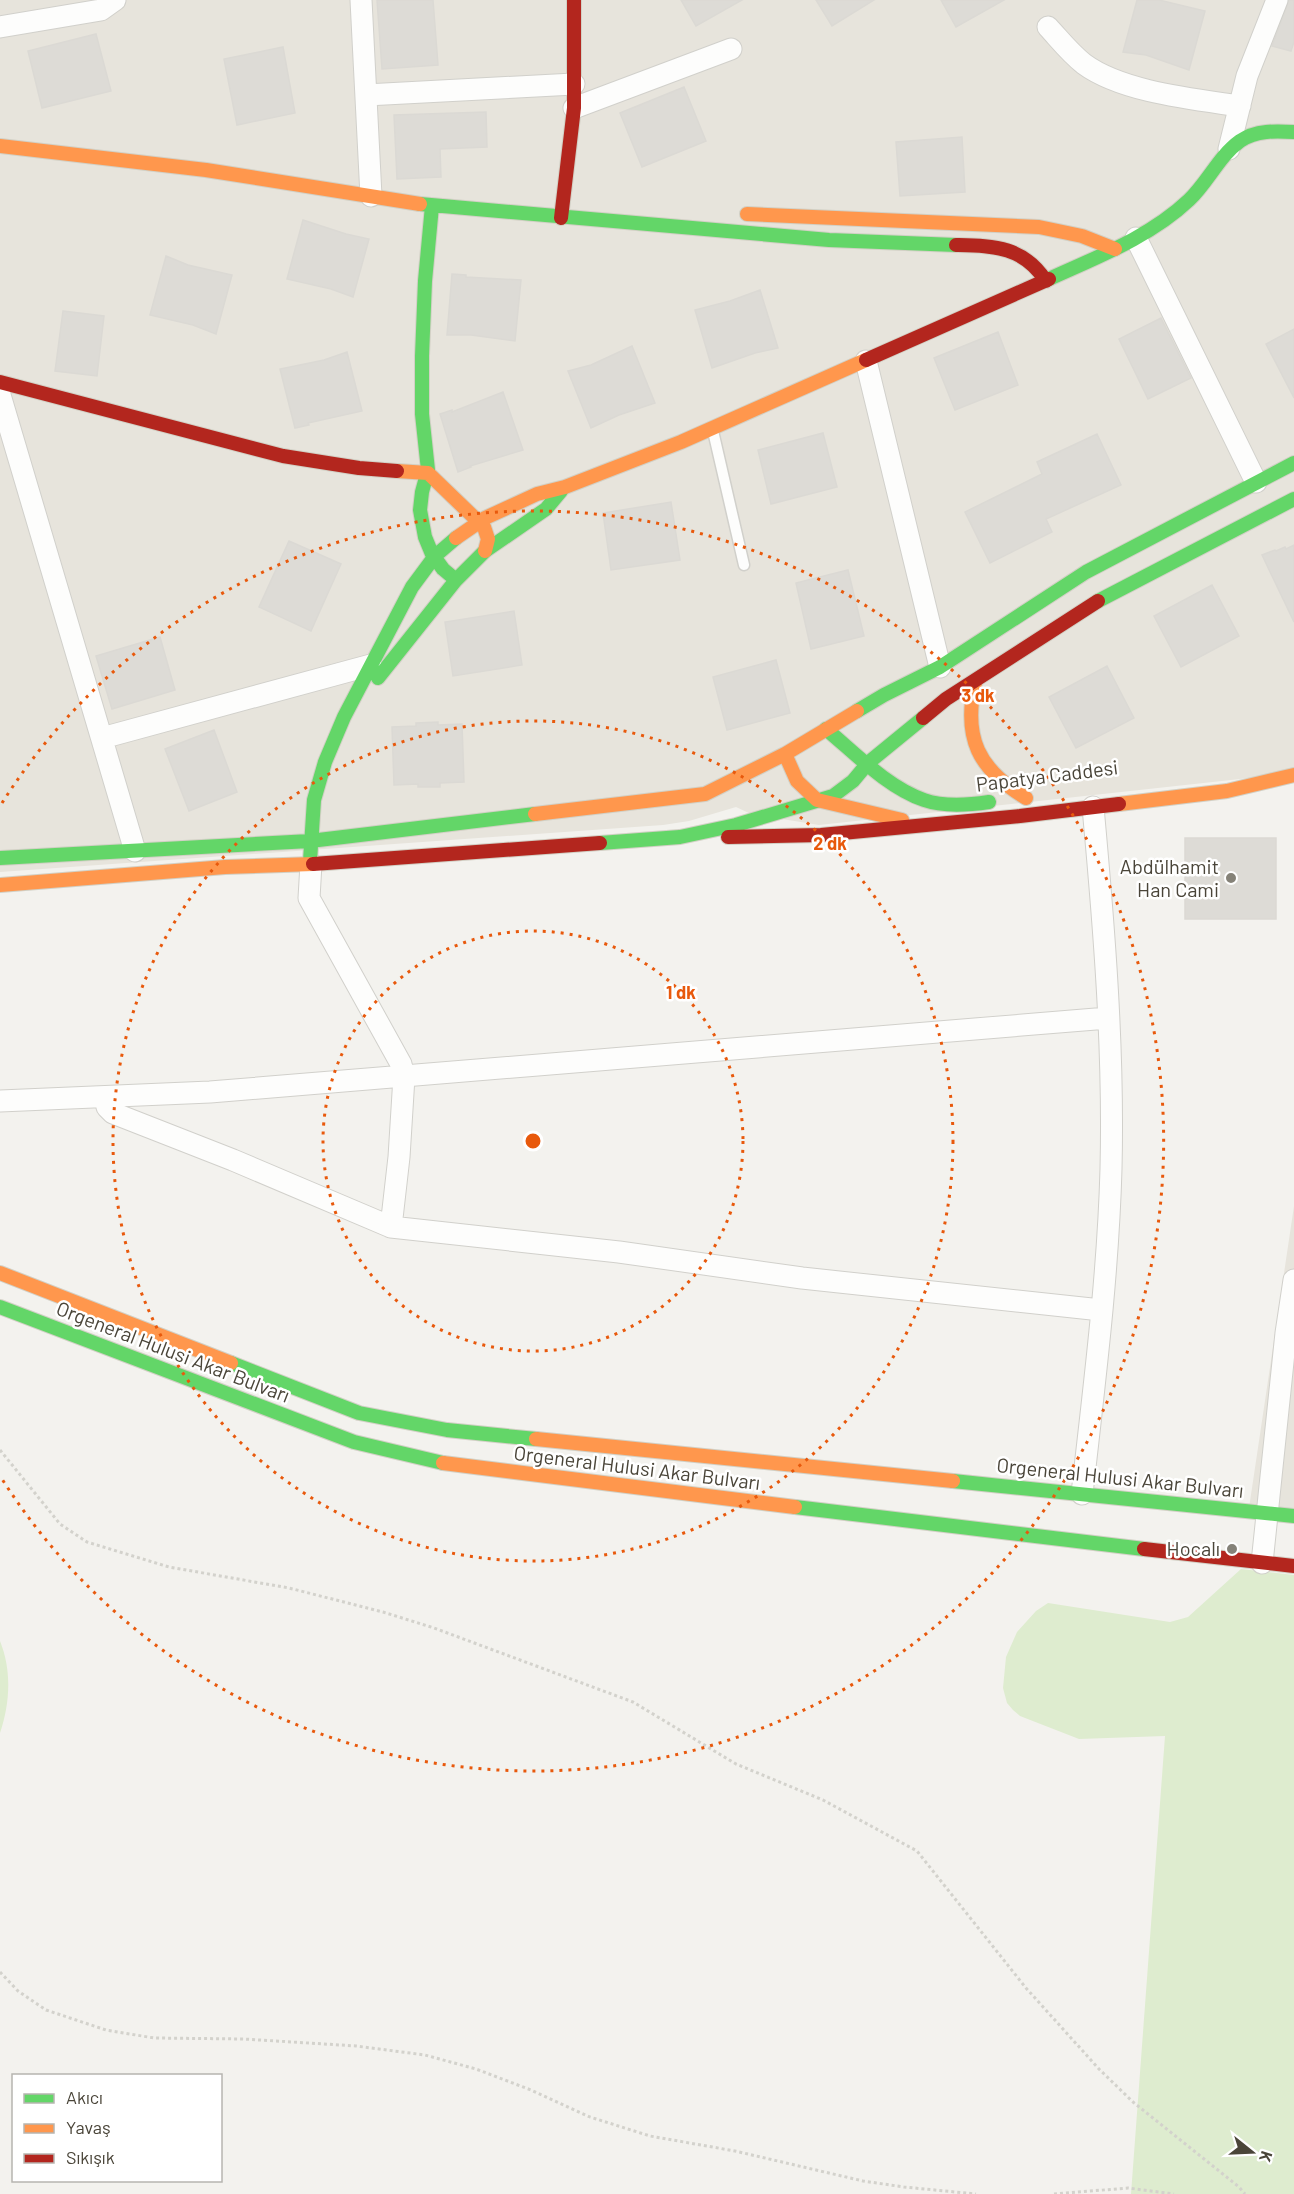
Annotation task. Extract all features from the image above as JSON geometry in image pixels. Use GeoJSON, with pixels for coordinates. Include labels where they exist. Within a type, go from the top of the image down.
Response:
{"type":"FeatureCollection","features":[{"type":"Feature","properties":{"kind":"street"},"geometry":{"type":"LineString","coordinates":[[0,27],[101,10],[116,0]]}},
{"type":"Feature","properties":{"kind":"street"},"geometry":{"type":"LineString","coordinates":[[362,0],[371,196]]}},
{"type":"Feature","properties":{"kind":"street"},"geometry":{"type":"LineString","coordinates":[[561,218],[574,108],[574,0]]}},
{"type":"Feature","properties":{"kind":"street"},"geometry":{"type":"LineString","coordinates":[[1229,149],[1247,76],[1276,0]]}},
{"type":"Feature","properties":{"kind":"street"},"geometry":{"type":"LineString","coordinates":[[1048,27],[1079,60],[1099,74],[1113,80],[1191,99],[1239,106]]}},
{"type":"Feature","properties":{"kind":"street"},"geometry":{"type":"LineString","coordinates":[[574,108],[731,49]]}},
{"type":"Feature","properties":{"kind":"street"},"geometry":{"type":"LineString","coordinates":[[366,95],[574,84]]}},
{"type":"Feature","properties":{"kind":"street"},"geometry":{"type":"LineString","coordinates":[[392,1227],[404,1077],[400,1064],[309,898],[311,864],[309,841],[314,800],[325,762],[344,717],[412,587],[435,556],[480,521],[537,494],[565,487],[713,429],[1115,249],[1159,224],[1191,199],[1214,172],[1229,149],[1237,142],[1254,134],[1294,132]]}},
{"type":"Feature","properties":{"kind":"street"},"geometry":{"type":"LineString","coordinates":[[0,147],[207,170],[432,206],[829,240],[997,246],[1015,252],[1030,261],[1046,281]]}},
{"type":"Feature","properties":{"kind":"street"},"geometry":{"type":"LineString","coordinates":[[432,206],[426,256],[422,344],[422,409],[428,473],[421,496],[421,520],[443,570],[456,580]]}},
{"type":"Feature","properties":{"kind":"street"},"geometry":{"type":"LineString","coordinates":[[561,218],[674,212]]}},
{"type":"Feature","properties":{"kind":"street"},"geometry":{"type":"LineString","coordinates":[[730,213],[1039,227],[1082,236],[1115,249]]}},
{"type":"Feature","properties":{"kind":"street"},"geometry":{"type":"LineString","coordinates":[[1136,238],[1256,482]]}},
{"type":"Feature","properties":{"kind":"street"},"geometry":{"type":"LineString","coordinates":[[866,361],[940,667]]}},
{"type":"Feature","properties":{"kind":"street"},"geometry":{"type":"LineString","coordinates":[[0,382],[283,456],[359,468],[428,473],[480,521],[487,532],[485,551]]}},
{"type":"Feature","properties":{"kind":"street"},"geometry":{"type":"LineString","coordinates":[[0,395],[135,851]]}},
{"type":"Feature","properties":{"kind":"street"},"geometry":{"type":"LineString","coordinates":[[0,858],[309,841],[705,794],[785,754],[884,695],[940,667],[1086,572],[1294,463]]}},
{"type":"Feature","properties":{"kind":"street"},"geometry":{"type":"LineString","coordinates":[[344,717],[404,648],[456,580],[485,551],[546,509],[565,487]]}},
{"type":"Feature","properties":{"kind":"street"},"geometry":{"type":"LineString","coordinates":[[0,885],[225,867],[311,864],[680,837],[736,825],[832,796],[853,781],[868,763],[946,699],[975,683],[1100,602],[1294,499]]}},
{"type":"Feature","properties":{"kind":"street"},"geometry":{"type":"LineString","coordinates":[[102,738],[371,665]]}},
{"type":"Feature","properties":{"kind":"street","name":"Papatya Caddesi"},"geometry":{"type":"LineString","coordinates":[[826,729],[894,784],[925,800],[971,805],[1030,797],[999,781],[980,756],[972,735],[969,712],[975,683]]}},
{"type":"Feature","properties":{"kind":"street"},"geometry":{"type":"LineString","coordinates":[[785,754],[797,781],[817,800],[925,826]]}},
{"type":"Feature","properties":{"kind":"street","name":"Papatya Caddesi"},"geometry":{"type":"LineString","coordinates":[[680,837],[821,835],[925,826],[1227,791],[1294,775]]}},
{"type":"Feature","properties":{"kind":"street"},"geometry":{"type":"LineString","coordinates":[[1082,1494],[1108,1246],[1111,1168],[1108,1018],[1103,918],[1093,807]]}},
{"type":"Feature","properties":{"kind":"street"},"geometry":{"type":"LineString","coordinates":[[0,1101],[210,1092],[1108,1018]]}},
{"type":"Feature","properties":{"kind":"street"},"geometry":{"type":"LineString","coordinates":[[105,1097],[107,1107],[113,1113],[233,1160],[392,1227],[619,1252],[802,1278],[1101,1310]]}},
{"type":"Feature","properties":{"kind":"street","name":"Orgeneral Hulusi Akar Bulvarı"},"geometry":{"type":"LineString","coordinates":[[0,1273],[359,1413],[447,1430],[1294,1516]]}},
{"type":"Feature","properties":{"kind":"street"},"geometry":{"type":"LineString","coordinates":[[1262,1563],[1290,1333],[1294,1280]]}},
{"type":"Feature","properties":{"kind":"street","name":"Orgeneral Hulusi Akar Bulvarı"},"geometry":{"type":"LineString","coordinates":[[0,1307],[354,1443],[448,1464],[1198,1557],[1294,1566]]}},
{"type":"Feature","properties":{"kind":"lane"},"geometry":{"type":"LineString","coordinates":[[713,429],[744,565]]}},
{"type":"Feature","properties":{"kind":"path"},"geometry":{"type":"LineString","coordinates":[[0,1450],[60,1524],[87,1542],[169,1567],[289,1588],[383,1612],[434,1628],[633,1702],[736,1764],[823,1800],[917,1851],[1046,2012],[1091,2060],[1133,2102],[1245,2194]]}},
{"type":"Feature","properties":{"kind":"path"},"geometry":{"type":"LineString","coordinates":[[0,1972],[18,1991],[46,2010],[106,2030],[154,2038],[244,2039],[356,2046],[425,2055],[459,2063],[501,2078],[590,2117],[650,2136],[735,2151],[863,2181],[924,2190],[976,2194]]}},
{"type":"Feature","properties":{"kind":"path"},"geometry":{"type":"LineString","coordinates":[[1054,2194],[1128,2188],[1174,2194]]}},
{"type":"Feature","properties":{"kind":"shaded area"},"geometry":{"type":"Polygon","coordinates":[[[0,0],[1294,0],[1294,773],[819,825],[751,814],[736,807],[689,821],[663,825],[0,872],[0,0]]]}},
{"type":"Feature","properties":{"kind":"shaded area"},"geometry":{"type":"Polygon","coordinates":[[[1294,1206],[1294,1513],[1249,1508],[1294,1206]]]}},
{"type":"Feature","properties":{"kind":"green space"},"geometry":{"type":"Polygon","coordinates":[[[1241,1569],[1294,1575],[1294,2194],[1131,2194],[1165,1736],[1079,1739],[1020,1716],[1007,1703],[1003,1688],[1006,1657],[1017,1632],[1036,1611],[1048,1603],[1170,1622],[1188,1617],[1241,1569]]]}},
{"type":"Feature","properties":{"kind":"green space"},"geometry":{"type":"Polygon","coordinates":[[[0,1641],[8,1675],[8,1699],[0,1733],[0,1641]]]}},
{"type":"Feature","properties":{"kind":"building"},"geometry":{"type":"Polygon","coordinates":[[[377,0],[433,0],[438,65],[382,69],[377,0]]]}},
{"type":"Feature","properties":{"kind":"building"},"geometry":{"type":"Polygon","coordinates":[[[681,0],[742,0],[696,26],[681,0]]]}},
{"type":"Feature","properties":{"kind":"building"},"geometry":{"type":"Polygon","coordinates":[[[816,0],[874,0],[832,26],[816,0]]]}},
{"type":"Feature","properties":{"kind":"building"},"geometry":{"type":"Polygon","coordinates":[[[941,0],[1004,0],[956,27],[941,0]]]}},
{"type":"Feature","properties":{"kind":"building"},"geometry":{"type":"Polygon","coordinates":[[[1137,0],[1159,0],[1205,11],[1189,70],[1146,55],[1123,52],[1137,0]]]}},
{"type":"Feature","properties":{"kind":"building"},"geometry":{"type":"Polygon","coordinates":[[[1289,0],[1294,0],[1294,42],[1291,51],[1272,46],[1289,0]]]}},
{"type":"Feature","properties":{"kind":"building"},"geometry":{"type":"Polygon","coordinates":[[[96,34],[111,91],[42,108],[28,51],[96,34]]]}},
{"type":"Feature","properties":{"kind":"building"},"geometry":{"type":"Polygon","coordinates":[[[283,47],[295,113],[237,125],[224,59],[283,47]]]}},
{"type":"Feature","properties":{"kind":"building"},"geometry":{"type":"Polygon","coordinates":[[[684,87],[706,141],[642,167],[620,113],[684,87]]]}},
{"type":"Feature","properties":{"kind":"building"},"geometry":{"type":"Polygon","coordinates":[[[486,112],[487,147],[440,149],[441,177],[397,179],[394,115],[486,112]]]}},
{"type":"Feature","properties":{"kind":"building"},"geometry":{"type":"Polygon","coordinates":[[[962,137],[965,192],[900,196],[896,142],[962,137]]]}},
{"type":"Feature","properties":{"kind":"building"},"geometry":{"type":"Polygon","coordinates":[[[303,220],[369,239],[353,297],[331,289],[287,279],[303,220]]]}},
{"type":"Feature","properties":{"kind":"building"},"geometry":{"type":"Polygon","coordinates":[[[166,256],[188,265],[232,275],[216,334],[193,325],[150,315],[166,256]]]}},
{"type":"Feature","properties":{"kind":"building"},"geometry":{"type":"Polygon","coordinates":[[[452,274],[521,280],[515,341],[471,335],[447,335],[452,274]]]}},
{"type":"Feature","properties":{"kind":"building"},"geometry":{"type":"Polygon","coordinates":[[[760,290],[778,348],[755,353],[712,368],[695,310],[760,290]]]}},
{"type":"Feature","properties":{"kind":"building"},"geometry":{"type":"Polygon","coordinates":[[[63,311],[104,316],[97,376],[55,371],[63,311]]]}},
{"type":"Feature","properties":{"kind":"building"},"geometry":{"type":"Polygon","coordinates":[[[1161,318],[1191,378],[1148,399],[1119,339],[1161,318]]]}},
{"type":"Feature","properties":{"kind":"building"},"geometry":{"type":"Polygon","coordinates":[[[1294,329],[1294,398],[1266,344],[1294,329]]]}},
{"type":"Feature","properties":{"kind":"building"},"geometry":{"type":"Polygon","coordinates":[[[998,332],[1018,385],[955,410],[934,358],[998,332]]]}},
{"type":"Feature","properties":{"kind":"building"},"geometry":{"type":"Polygon","coordinates":[[[632,346],[655,403],[619,415],[591,428],[568,371],[591,365],[632,346]]]}},
{"type":"Feature","properties":{"kind":"building"},"geometry":{"type":"Polygon","coordinates":[[[347,352],[362,411],[295,428],[280,369],[324,360],[347,352]]]}},
{"type":"Feature","properties":{"kind":"building"},"geometry":{"type":"Polygon","coordinates":[[[503,392],[523,450],[470,466],[458,472],[440,414],[452,410],[452,412],[503,392]]]}},
{"type":"Feature","properties":{"kind":"building"},"geometry":{"type":"Polygon","coordinates":[[[823,433],[837,487],[771,504],[758,450],[823,433]]]}},
{"type":"Feature","properties":{"kind":"building"},"geometry":{"type":"Polygon","coordinates":[[[1097,434],[1121,485],[1046,519],[1052,532],[990,563],[965,512],[1042,474],[1037,462],[1097,434]]]}},
{"type":"Feature","properties":{"kind":"building"},"geometry":{"type":"Polygon","coordinates":[[[671,502],[680,560],[611,570],[603,513],[671,502]]]}},
{"type":"Feature","properties":{"kind":"building"},"geometry":{"type":"Polygon","coordinates":[[[289,541],[341,564],[311,631],[259,607],[289,541]]]}},
{"type":"Feature","properties":{"kind":"building"},"geometry":{"type":"Polygon","coordinates":[[[1294,545],[1294,622],[1262,555],[1294,545]]]}},
{"type":"Feature","properties":{"kind":"building"},"geometry":{"type":"Polygon","coordinates":[[[848,570],[864,636],[811,649],[796,583],[848,570]]]}},
{"type":"Feature","properties":{"kind":"building"},"geometry":{"type":"Polygon","coordinates":[[[1212,585],[1239,636],[1181,667],[1154,616],[1212,585]]]}},
{"type":"Feature","properties":{"kind":"building"},"geometry":{"type":"Polygon","coordinates":[[[514,611],[522,665],[453,676],[445,622],[514,611]]]}},
{"type":"Feature","properties":{"kind":"building"},"geometry":{"type":"Polygon","coordinates":[[[160,637],[175,690],[112,709],[96,656],[160,637]]]}},
{"type":"Feature","properties":{"kind":"building"},"geometry":{"type":"Polygon","coordinates":[[[776,660],[790,713],[727,730],[713,677],[776,660]]]}},
{"type":"Feature","properties":{"kind":"building"},"geometry":{"type":"Polygon","coordinates":[[[1107,666],[1134,718],[1076,748],[1049,697],[1107,666]]]}},
{"type":"Feature","properties":{"kind":"building"},"geometry":{"type":"Polygon","coordinates":[[[438,722],[438,725],[462,724],[464,782],[440,783],[440,787],[418,787],[418,784],[394,785],[392,727],[438,722]]]}},
{"type":"Feature","properties":{"kind":"building"},"geometry":{"type":"Polygon","coordinates":[[[214,730],[237,792],[189,811],[165,749],[214,730]]]}},
{"type":"Feature","properties":{"kind":"building","name":"Abdülhamit Han Cami"},"geometry":{"type":"Polygon","coordinates":[[[1185,838],[1276,838],[1276,919],[1185,919],[1185,838]]]}},
{"type":"Feature","properties":{"kind":"traffic: fast"},"geometry":{"type":"LineString","coordinates":[[1049,279],[1122,245],[1174,213],[1196,193],[1226,154],[1246,137],[1259,133],[1294,132]]}},
{"type":"Feature","properties":{"kind":"traffic: fast"},"geometry":{"type":"LineString","coordinates":[[420,204],[829,240],[956,245]]}},
{"type":"Feature","properties":{"kind":"traffic: fast"},"geometry":{"type":"LineString","coordinates":[[432,206],[425,281],[422,356],[422,414],[428,470],[420,510],[425,537],[432,554],[443,569],[456,580]]}},
{"type":"Feature","properties":{"kind":"traffic: fast"},"geometry":{"type":"LineString","coordinates":[[857,711],[940,667],[1086,572],[1294,463]]}},
{"type":"Feature","properties":{"kind":"traffic: fast"},"geometry":{"type":"LineString","coordinates":[[378,678],[456,580],[485,551],[546,509],[561,491]]}},
{"type":"Feature","properties":{"kind":"traffic: fast"},"geometry":{"type":"LineString","coordinates":[[1098,601],[1294,499]]}},
{"type":"Feature","properties":{"kind":"traffic: fast"},"geometry":{"type":"LineString","coordinates":[[310,861],[314,800],[325,762],[344,717],[412,587],[435,556],[456,538]]}},
{"type":"Feature","properties":{"kind":"traffic: fast"},"geometry":{"type":"LineString","coordinates":[[600,843],[680,837],[736,825],[833,796],[853,781],[868,763],[923,718]]}},
{"type":"Feature","properties":{"kind":"traffic: fast"},"geometry":{"type":"LineString","coordinates":[[826,729],[872,769],[910,794],[940,804],[965,805],[989,802]]}},
{"type":"Feature","properties":{"kind":"traffic: fast"},"geometry":{"type":"LineString","coordinates":[[0,858],[310,841],[535,814]]}},
{"type":"Feature","properties":{"kind":"traffic: fast"},"geometry":{"type":"LineString","coordinates":[[0,1307],[354,1442],[443,1463]]}},
{"type":"Feature","properties":{"kind":"traffic: fast"},"geometry":{"type":"LineString","coordinates":[[231,1363],[359,1413],[447,1430],[536,1439]]}},
{"type":"Feature","properties":{"kind":"traffic: fast"},"geometry":{"type":"LineString","coordinates":[[953,1481],[1294,1516]]}},
{"type":"Feature","properties":{"kind":"traffic: fast"},"geometry":{"type":"LineString","coordinates":[[795,1507],[1144,1549]]}},
{"type":"Feature","properties":{"kind":"traffic: slow"},"geometry":{"type":"LineString","coordinates":[[0,146],[206,170],[420,204]]}},
{"type":"Feature","properties":{"kind":"traffic: slow"},"geometry":{"type":"LineString","coordinates":[[747,214],[1039,227],[1082,236],[1115,249]]}},
{"type":"Feature","properties":{"kind":"traffic: slow"},"geometry":{"type":"LineString","coordinates":[[456,538],[485,518],[537,494],[565,487],[681,442],[866,360]]}},
{"type":"Feature","properties":{"kind":"traffic: slow"},"geometry":{"type":"LineString","coordinates":[[397,471],[428,473],[484,527],[488,539],[485,551]]}},
{"type":"Feature","properties":{"kind":"traffic: slow"},"geometry":{"type":"LineString","coordinates":[[975,683],[971,720],[978,750],[996,776],[1026,798]]}},
{"type":"Feature","properties":{"kind":"traffic: slow"},"geometry":{"type":"LineString","coordinates":[[535,814],[705,794],[785,754],[857,711]]}},
{"type":"Feature","properties":{"kind":"traffic: slow"},"geometry":{"type":"LineString","coordinates":[[785,754],[797,781],[817,800],[902,820]]}},
{"type":"Feature","properties":{"kind":"traffic: slow"},"geometry":{"type":"LineString","coordinates":[[1119,804],[1227,791],[1294,775]]}},
{"type":"Feature","properties":{"kind":"traffic: slow"},"geometry":{"type":"LineString","coordinates":[[0,885],[225,867],[313,864]]}},
{"type":"Feature","properties":{"kind":"traffic: slow"},"geometry":{"type":"LineString","coordinates":[[0,1273],[231,1363]]}},
{"type":"Feature","properties":{"kind":"traffic: slow"},"geometry":{"type":"LineString","coordinates":[[536,1439],[953,1481]]}},
{"type":"Feature","properties":{"kind":"traffic: slow"},"geometry":{"type":"LineString","coordinates":[[443,1463],[795,1507]]}},
{"type":"Feature","properties":{"kind":"traffic: jam"},"geometry":{"type":"LineString","coordinates":[[561,218],[574,108],[574,0]]}},
{"type":"Feature","properties":{"kind":"traffic: jam"},"geometry":{"type":"LineString","coordinates":[[956,245],[1007,250],[1028,261],[1046,281]]}},
{"type":"Feature","properties":{"kind":"traffic: jam"},"geometry":{"type":"LineString","coordinates":[[866,360],[1049,279]]}},
{"type":"Feature","properties":{"kind":"traffic: jam"},"geometry":{"type":"LineString","coordinates":[[0,382],[283,456],[359,468],[397,471]]}},
{"type":"Feature","properties":{"kind":"traffic: jam"},"geometry":{"type":"LineString","coordinates":[[923,718],[946,699],[1098,601]]}},
{"type":"Feature","properties":{"kind":"traffic: jam"},"geometry":{"type":"LineString","coordinates":[[728,837],[821,835],[1119,804]]}},
{"type":"Feature","properties":{"kind":"traffic: jam"},"geometry":{"type":"LineString","coordinates":[[313,864],[600,843]]}},
{"type":"Feature","properties":{"kind":"traffic: jam"},"geometry":{"type":"LineString","coordinates":[[1144,1549],[1294,1566]]}},
{"type":"Feature","properties":{"kind":"place","name":"Abdülhamit Han Cami"},"geometry":{"type":"Point","coordinates":[1231,878]}},
{"type":"Feature","properties":{"kind":"place","name":"Hocalı"},"geometry":{"type":"Point","coordinates":[1232,1549]}}]}
